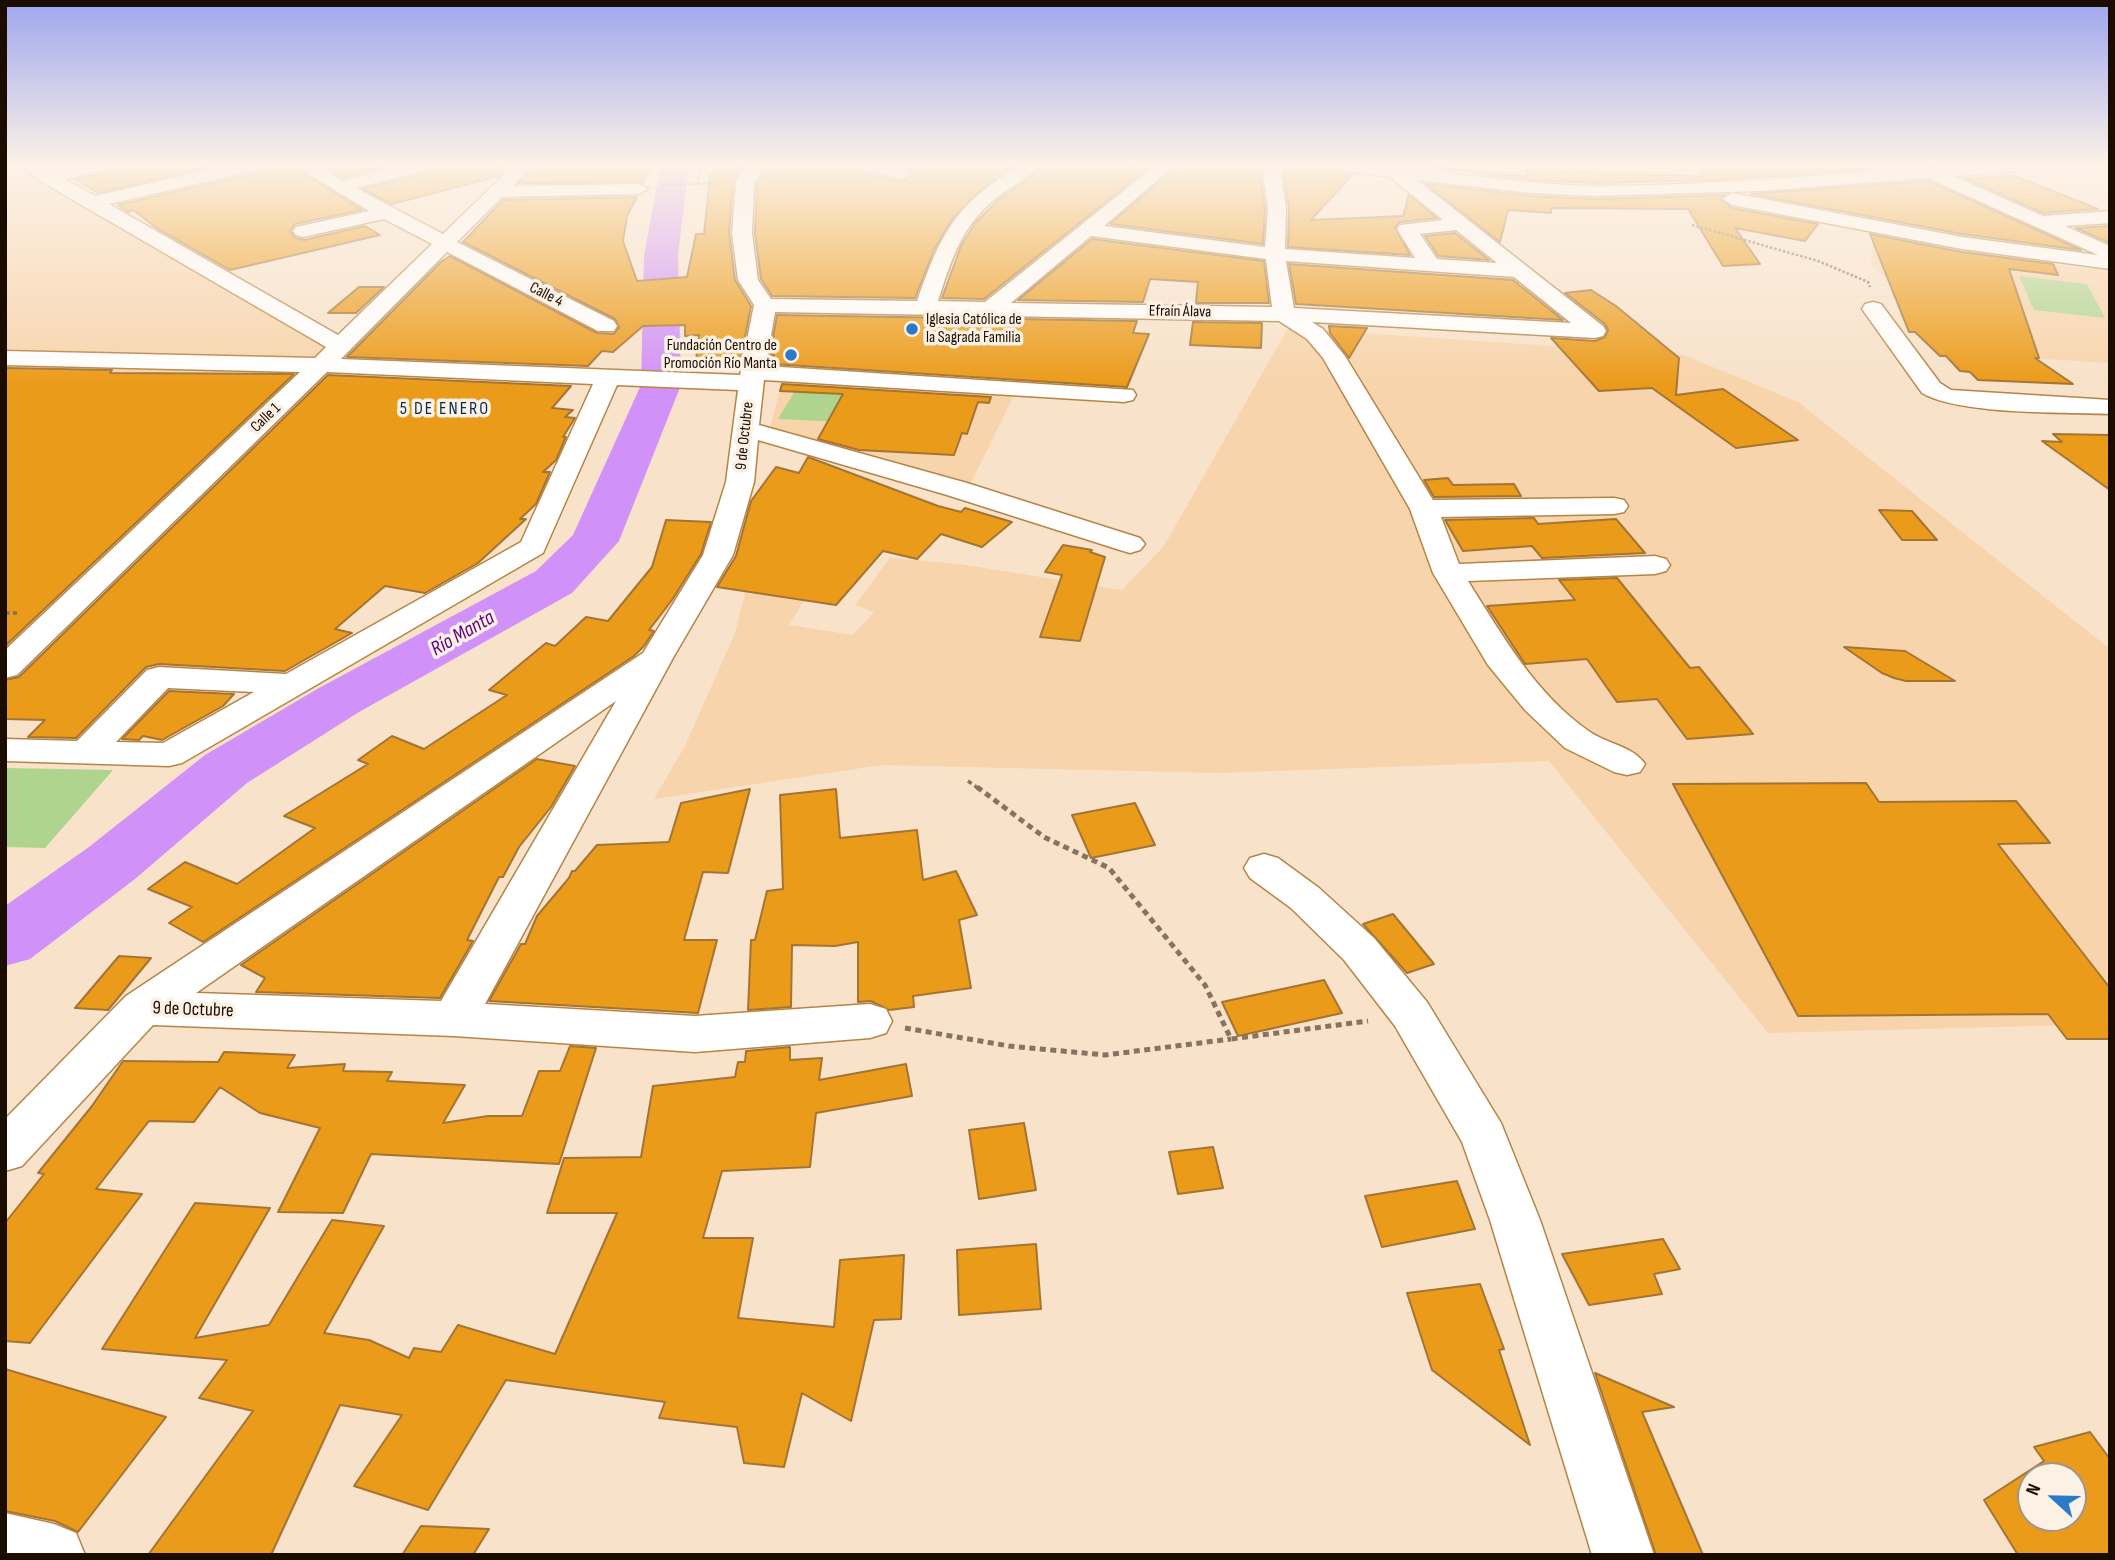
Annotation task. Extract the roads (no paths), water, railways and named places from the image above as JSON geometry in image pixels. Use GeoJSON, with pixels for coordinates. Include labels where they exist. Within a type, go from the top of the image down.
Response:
{"type":"FeatureCollection","features":[{"type":"Feature","properties":{"kind":"street"},"geometry":{"type":"LineString","coordinates":[[154,238],[340,346]]}},
{"type":"Feature","properties":{"kind":"street","name":"Calle 4"},"geometry":{"type":"LineString","coordinates":[[433,238],[606,326]]}},
{"type":"Feature","properties":{"kind":"street","name":"Calle 1"},"geometry":{"type":"LineString","coordinates":[[5,668],[321,365],[449,238]]}},
{"type":"Feature","properties":{"kind":"street"},"geometry":{"type":"LineString","coordinates":[[743,238],[748,280],[765,305]]}},
{"type":"Feature","properties":{"kind":"street"},"geometry":{"type":"LineString","coordinates":[[926,306],[950,238]]}},
{"type":"Feature","properties":{"kind":"street"},"geometry":{"type":"LineString","coordinates":[[993,307],[1077,238]]}},
{"type":"Feature","properties":{"kind":"street"},"geometry":{"type":"LineString","coordinates":[[1148,238],[1275,254],[1519,271]]}},
{"type":"Feature","properties":{"kind":"street"},"geometry":{"type":"LineString","coordinates":[[1276,238],[1275,254],[1284,314],[1315,334],[1333,356],[1424,509],[1448,573],[1500,658],[1537,703],[1578,740],[1627,764]]}},
{"type":"Feature","properties":{"kind":"street"},"geometry":{"type":"LineString","coordinates":[[1413,238],[1431,266]]}},
{"type":"Feature","properties":{"kind":"street"},"geometry":{"type":"LineString","coordinates":[[1475,238],[1519,271]]}},
{"type":"Feature","properties":{"kind":"street"},"geometry":{"type":"LineString","coordinates":[[1938,238],[2015,252],[2110,263]]}},
{"type":"Feature","properties":{"kind":"street"},"geometry":{"type":"LineString","coordinates":[[2074,238],[2110,254]]}},
{"type":"Feature","properties":{"kind":"street","name":"Efraín Álava"},"geometry":{"type":"LineString","coordinates":[[765,305],[1284,314],[1595,331],[1519,271]]}},
{"type":"Feature","properties":{"kind":"street","name":"9 de Octubre"},"geometry":{"type":"LineString","coordinates":[[142,1008],[454,1019],[658,656],[718,555],[740,482],[752,377],[765,305]]}},
{"type":"Feature","properties":{"kind":"street"},"geometry":{"type":"LineString","coordinates":[[1873,309],[1931,388],[1943,395],[1961,399],[2110,407]]}},
{"type":"Feature","properties":{"kind":"street"},"geometry":{"type":"LineString","coordinates":[[5,340],[340,346]]}},
{"type":"Feature","properties":{"kind":"street"},"geometry":{"type":"LineString","coordinates":[[5,358],[321,365],[704,382],[752,377],[1124,395]]}},
{"type":"Feature","properties":{"kind":"street"},"geometry":{"type":"LineString","coordinates":[[5,750],[169,755],[533,547],[618,378]]}},
{"type":"Feature","properties":{"kind":"street"},"geometry":{"type":"LineString","coordinates":[[746,429],[957,489],[1130,544]]}},
{"type":"Feature","properties":{"kind":"street"},"geometry":{"type":"LineString","coordinates":[[1424,509],[1614,506]]}},
{"type":"Feature","properties":{"kind":"street"},"geometry":{"type":"LineString","coordinates":[[1448,573],[1655,565]]}},
{"type":"Feature","properties":{"kind":"street","name":"9 de Octubre"},"geometry":{"type":"LineString","coordinates":[[142,1008],[658,656]]}},
{"type":"Feature","properties":{"kind":"street"},"geometry":{"type":"LineString","coordinates":[[85,754],[159,677],[290,684]]}},
{"type":"Feature","properties":{"kind":"street"},"geometry":{"type":"LineString","coordinates":[[1264,867],[1305,898],[1359,949],[1411,1014],[1484,1137],[1515,1220],[1623,1555]]}},
{"type":"Feature","properties":{"kind":"street"},"geometry":{"type":"LineString","coordinates":[[5,1152],[25,1110],[142,1008]]}},
{"type":"Feature","properties":{"kind":"street"},"geometry":{"type":"LineString","coordinates":[[454,1019],[695,1034],[870,1021]]}},
{"type":"Feature","properties":{"kind":"street"},"geometry":{"type":"LineString","coordinates":[[5,1543],[54,1555]]}},
{"type":"Feature","properties":{"kind":"waterway","name":"Río Manta"},"geometry":{"type":"LineString","coordinates":[[5,941],[112,863],[226,769],[339,700],[554,582],[595,541],[661,385],[661,255],[664,238]]}},
{"type":"Feature","properties":{"kind":"place","name":"Iglesia Católica de la Sagrada Familia"},"geometry":{"type":"Point","coordinates":[912,329]}},
{"type":"Feature","properties":{"kind":"place","name":"Fundación Centro de Promoción Río Manta"},"geometry":{"type":"Point","coordinates":[791,355]}},
{"type":"Feature","properties":{"kind":"district","name":"5 DE ENERO"},"geometry":{"type":"Point","coordinates":[445,409]}}]}
